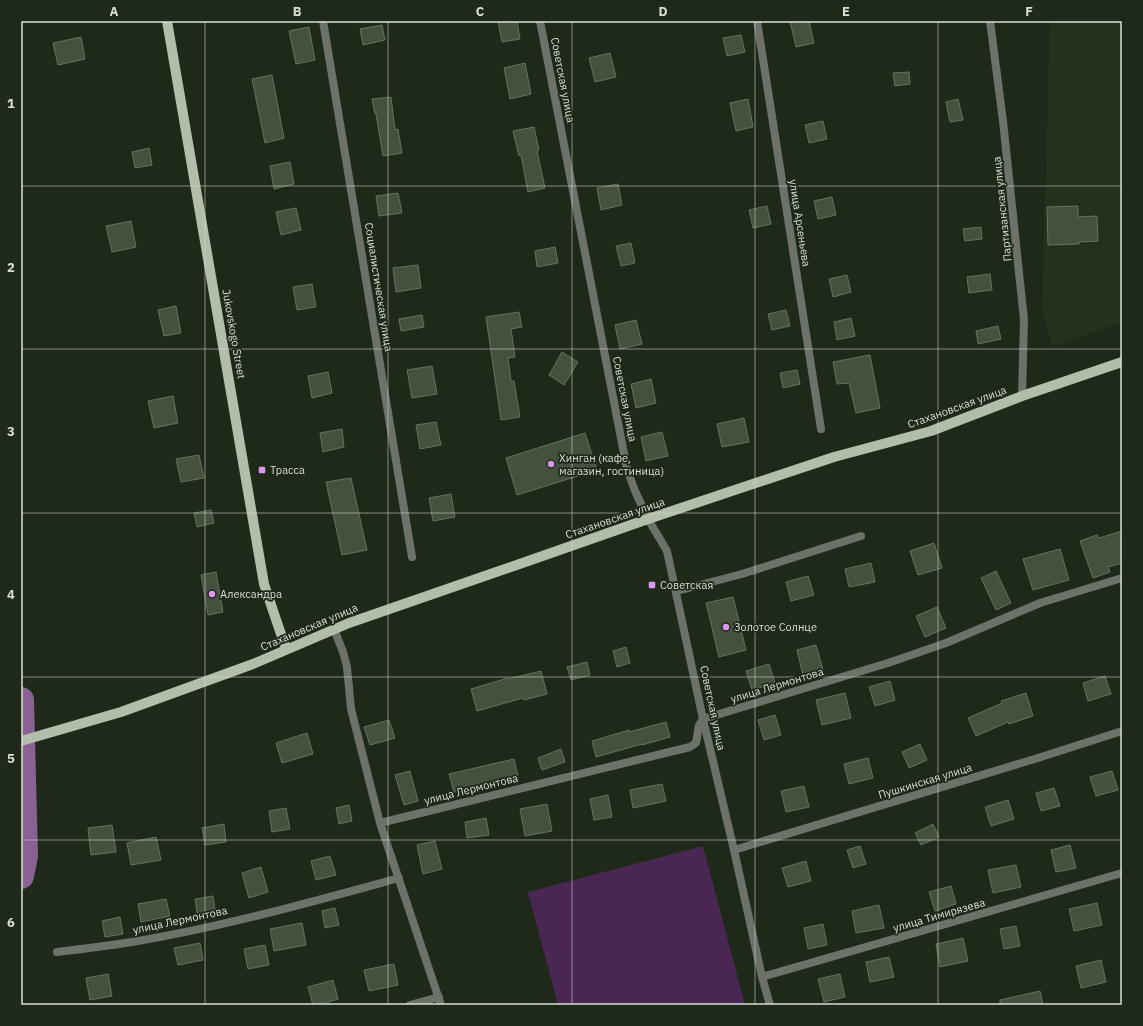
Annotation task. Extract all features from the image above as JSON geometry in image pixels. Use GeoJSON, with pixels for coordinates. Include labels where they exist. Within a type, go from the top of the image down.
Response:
{"type":"FeatureCollection","features":[{"type":"Feature","properties":{"kind":"main road","name":"Jukovskogo Street"},"geometry":{"type":"LineString","coordinates":[[167,21],[264,584],[286,649]]}},
{"type":"Feature","properties":{"kind":"main road","name":"Стахановская улица"},"geometry":{"type":"LineString","coordinates":[[21,741],[121,712],[252,664],[349,622],[531,560],[648,518],[834,457],[931,431],[1022,396],[1122,362]]}},
{"type":"Feature","properties":{"kind":"street","name":"Социалистическая улица"},"geometry":{"type":"LineString","coordinates":[[324,21],[412,557]]}},
{"type":"Feature","properties":{"kind":"street","name":"Советская улица"},"geometry":{"type":"LineString","coordinates":[[540,21],[627,469],[635,491],[648,518],[667,551],[703,719],[762,977],[770,1005]]}},
{"type":"Feature","properties":{"kind":"street","name":"улица Арсеньева"},"geometry":{"type":"LineString","coordinates":[[756,21],[821,429]]}},
{"type":"Feature","properties":{"kind":"street","name":"Партизанская улица"},"geometry":{"type":"LineString","coordinates":[[990,21],[1003,121],[1024,320],[1022,396]]}},
{"type":"Feature","properties":{"kind":"street"},"geometry":{"type":"LineString","coordinates":[[676,591],[742,574],[861,536]]}},
{"type":"Feature","properties":{"kind":"street","name":"улица Лермонтова"},"geometry":{"type":"LineString","coordinates":[[380,823],[690,747],[696,743],[699,725],[703,719],[888,663],[946,643],[1040,603],[1122,578]]}},
{"type":"Feature","properties":{"kind":"street"},"geometry":{"type":"LineString","coordinates":[[334,629],[347,667],[351,709],[380,823],[440,1001],[410,1005]]}},
{"type":"Feature","properties":{"kind":"street","name":"Пушкинская улица"},"geometry":{"type":"LineString","coordinates":[[734,850],[1122,731]]}},
{"type":"Feature","properties":{"kind":"street","name":"улица Тимирязева"},"geometry":{"type":"LineString","coordinates":[[762,977],[1122,873]]}},
{"type":"Feature","properties":{"kind":"street","name":"улица Лермонтова"},"geometry":{"type":"LineString","coordinates":[[57,952],[132,942],[208,926],[312,902],[399,878]]}},
{"type":"Feature","properties":{"kind":"shaded area"},"geometry":{"type":"Polygon","coordinates":[[[1050,21],[1122,21],[1122,322],[1053,347],[1042,310],[1050,21]]]}},
{"type":"Feature","properties":{"kind":"shaded area"},"geometry":{"type":"Polygon","coordinates":[[[703,846],[745,1005],[558,1005],[528,892],[703,846]]]}},
{"type":"Feature","properties":{"kind":"building"},"geometry":{"type":"Polygon","coordinates":[[[498,21],[517,21],[520,39],[502,42],[498,21]]]}},
{"type":"Feature","properties":{"kind":"building"},"geometry":{"type":"Polygon","coordinates":[[[790,21],[809,21],[814,43],[796,47],[790,21]]]}},
{"type":"Feature","properties":{"kind":"building"},"geometry":{"type":"Polygon","coordinates":[[[382,25],[385,40],[363,45],[360,29],[382,25]]]}},
{"type":"Feature","properties":{"kind":"building"},"geometry":{"type":"Polygon","coordinates":[[[309,27],[315,60],[296,64],[289,31],[309,27]]]}},
{"type":"Feature","properties":{"kind":"building"},"geometry":{"type":"Polygon","coordinates":[[[741,35],[745,52],[727,56],[723,38],[741,35]]]}},
{"type":"Feature","properties":{"kind":"building"},"geometry":{"type":"Polygon","coordinates":[[[81,37],[85,59],[58,65],[53,43],[81,37]]]}},
{"type":"Feature","properties":{"kind":"building"},"geometry":{"type":"Polygon","coordinates":[[[610,53],[616,77],[595,82],[589,58],[610,53]]]}},
{"type":"Feature","properties":{"kind":"building"},"geometry":{"type":"Polygon","coordinates":[[[525,63],[531,94],[510,99],[504,68],[525,63]]]}},
{"type":"Feature","properties":{"kind":"building"},"geometry":{"type":"Polygon","coordinates":[[[909,72],[910,84],[895,86],[893,73],[909,72]]]}},
{"type":"Feature","properties":{"kind":"building"},"geometry":{"type":"Polygon","coordinates":[[[272,75],[284,138],[265,143],[252,79],[272,75]]]}},
{"type":"Feature","properties":{"kind":"building"},"geometry":{"type":"Polygon","coordinates":[[[391,97],[395,130],[398,129],[402,153],[383,156],[372,99],[391,97]]]}},
{"type":"Feature","properties":{"kind":"building"},"geometry":{"type":"Polygon","coordinates":[[[748,99],[753,127],[736,131],[730,103],[748,99]]]}},
{"type":"Feature","properties":{"kind":"building"},"geometry":{"type":"Polygon","coordinates":[[[958,99],[963,120],[950,122],[946,102],[958,99]]]}},
{"type":"Feature","properties":{"kind":"building"},"geometry":{"type":"Polygon","coordinates":[[[823,121],[827,139],[809,143],[805,125],[823,121]]]}},
{"type":"Feature","properties":{"kind":"building"},"geometry":{"type":"Polygon","coordinates":[[[534,127],[539,150],[537,151],[545,188],[528,192],[521,155],[519,156],[513,131],[534,127]]]}},
{"type":"Feature","properties":{"kind":"building"},"geometry":{"type":"Polygon","coordinates":[[[149,148],[152,165],[135,168],[132,152],[149,148]]]}},
{"type":"Feature","properties":{"kind":"building"},"geometry":{"type":"Polygon","coordinates":[[[290,162],[294,184],[274,189],[270,166],[290,162]]]}},
{"type":"Feature","properties":{"kind":"building"},"geometry":{"type":"Polygon","coordinates":[[[618,184],[622,205],[601,210],[597,188],[618,184]]]}},
{"type":"Feature","properties":{"kind":"building"},"geometry":{"type":"Polygon","coordinates":[[[398,193],[402,213],[379,216],[376,196],[398,193]]]}},
{"type":"Feature","properties":{"kind":"building"},"geometry":{"type":"Polygon","coordinates":[[[832,197],[836,215],[818,219],[814,201],[832,197]]]}},
{"type":"Feature","properties":{"kind":"building"},"geometry":{"type":"Polygon","coordinates":[[[767,206],[771,224],[753,228],[749,210],[767,206]]]}},
{"type":"Feature","properties":{"kind":"building"},"geometry":{"type":"Polygon","coordinates":[[[1078,206],[1078,217],[1097,216],[1098,241],[1079,242],[1079,244],[1048,245],[1047,207],[1078,206]]]}},
{"type":"Feature","properties":{"kind":"building"},"geometry":{"type":"Polygon","coordinates":[[[296,208],[301,230],[281,235],[276,212],[296,208]]]}},
{"type":"Feature","properties":{"kind":"building"},"geometry":{"type":"Polygon","coordinates":[[[131,221],[136,247],[112,252],[106,226],[131,221]]]}},
{"type":"Feature","properties":{"kind":"building"},"geometry":{"type":"Polygon","coordinates":[[[981,227],[982,239],[965,241],[963,229],[981,227]]]}},
{"type":"Feature","properties":{"kind":"building"},"geometry":{"type":"Polygon","coordinates":[[[631,243],[635,263],[621,266],[616,246],[631,243]]]}},
{"type":"Feature","properties":{"kind":"building"},"geometry":{"type":"Polygon","coordinates":[[[555,247],[558,263],[537,267],[535,251],[555,247]]]}},
{"type":"Feature","properties":{"kind":"building"},"geometry":{"type":"Polygon","coordinates":[[[418,265],[421,288],[396,292],[393,268],[418,265]]]}},
{"type":"Feature","properties":{"kind":"building"},"geometry":{"type":"Polygon","coordinates":[[[990,274],[992,290],[969,293],[967,277],[990,274]]]}},
{"type":"Feature","properties":{"kind":"building"},"geometry":{"type":"Polygon","coordinates":[[[847,275],[851,292],[833,297],[829,279],[847,275]]]}},
{"type":"Feature","properties":{"kind":"building"},"geometry":{"type":"Polygon","coordinates":[[[312,284],[316,307],[297,310],[293,287],[312,284]]]}},
{"type":"Feature","properties":{"kind":"building"},"geometry":{"type":"Polygon","coordinates":[[[176,306],[181,333],[164,336],[158,310],[176,306]]]}},
{"type":"Feature","properties":{"kind":"building"},"geometry":{"type":"Polygon","coordinates":[[[786,310],[790,326],[772,330],[768,314],[786,310]]]}},
{"type":"Feature","properties":{"kind":"building"},"geometry":{"type":"Polygon","coordinates":[[[519,312],[522,327],[511,329],[515,357],[508,358],[511,381],[514,381],[520,417],[501,420],[486,317],[519,312]]]}},
{"type":"Feature","properties":{"kind":"building"},"geometry":{"type":"Polygon","coordinates":[[[422,315],[424,327],[401,331],[399,319],[422,315]]]}},
{"type":"Feature","properties":{"kind":"building"},"geometry":{"type":"Polygon","coordinates":[[[851,318],[855,336],[837,340],[834,322],[851,318]]]}},
{"type":"Feature","properties":{"kind":"building"},"geometry":{"type":"Polygon","coordinates":[[[636,320],[642,344],[620,349],[615,325],[636,320]]]}},
{"type":"Feature","properties":{"kind":"building"},"geometry":{"type":"Polygon","coordinates":[[[998,326],[1001,339],[978,344],[976,331],[998,326]]]}},
{"type":"Feature","properties":{"kind":"building"},"geometry":{"type":"Polygon","coordinates":[[[562,352],[578,362],[564,385],[549,375],[562,352]]]}},
{"type":"Feature","properties":{"kind":"building"},"geometry":{"type":"Polygon","coordinates":[[[870,355],[880,408],[856,413],[849,383],[837,384],[833,362],[870,355]]]}},
{"type":"Feature","properties":{"kind":"building"},"geometry":{"type":"Polygon","coordinates":[[[432,366],[437,394],[412,398],[407,370],[432,366]]]}},
{"type":"Feature","properties":{"kind":"building"},"geometry":{"type":"Polygon","coordinates":[[[797,370],[800,384],[783,388],[780,373],[797,370]]]}},
{"type":"Feature","properties":{"kind":"building"},"geometry":{"type":"Polygon","coordinates":[[[328,372],[332,393],[312,398],[308,376],[328,372]]]}},
{"type":"Feature","properties":{"kind":"building"},"geometry":{"type":"Polygon","coordinates":[[[651,379],[656,403],[636,408],[631,384],[651,379]]]}},
{"type":"Feature","properties":{"kind":"building"},"geometry":{"type":"Polygon","coordinates":[[[173,396],[178,423],[154,428],[148,401],[173,396]]]}},
{"type":"Feature","properties":{"kind":"building"},"geometry":{"type":"Polygon","coordinates":[[[744,418],[749,442],[722,447],[717,424],[744,418]]]}},
{"type":"Feature","properties":{"kind":"building"},"geometry":{"type":"Polygon","coordinates":[[[436,422],[441,445],[420,449],[416,425],[436,422]]]}},
{"type":"Feature","properties":{"kind":"building"},"geometry":{"type":"Polygon","coordinates":[[[342,429],[344,447],[323,452],[320,433],[342,429]]]}},
{"type":"Feature","properties":{"kind":"building"},"geometry":{"type":"Polygon","coordinates":[[[662,432],[668,456],[646,461],[641,437],[662,432]]]}},
{"type":"Feature","properties":{"kind":"building","name":"Хинган (кафе, магазин, гостиница)"},"geometry":{"type":"Polygon","coordinates":[[[585,433],[597,470],[517,495],[506,458],[585,433]]]}},
{"type":"Feature","properties":{"kind":"building"},"geometry":{"type":"Polygon","coordinates":[[[199,455],[204,478],[181,482],[176,459],[199,455]]]}},
{"type":"Feature","properties":{"kind":"building"},"geometry":{"type":"Polygon","coordinates":[[[351,478],[367,550],[342,555],[326,482],[351,478]]]}},
{"type":"Feature","properties":{"kind":"building"},"geometry":{"type":"Polygon","coordinates":[[[451,494],[455,517],[433,521],[429,498],[451,494]]]}},
{"type":"Feature","properties":{"kind":"building"},"geometry":{"type":"Polygon","coordinates":[[[211,510],[214,523],[197,527],[194,513],[211,510]]]}},
{"type":"Feature","properties":{"kind":"building"},"geometry":{"type":"Polygon","coordinates":[[[1122,531],[1122,563],[1108,567],[1110,572],[1093,578],[1080,541],[1097,535],[1099,538],[1122,531]]]}},
{"type":"Feature","properties":{"kind":"building"},"geometry":{"type":"Polygon","coordinates":[[[934,543],[942,568],[918,575],[910,551],[934,543]]]}},
{"type":"Feature","properties":{"kind":"building"},"geometry":{"type":"Polygon","coordinates":[[[1060,549],[1069,580],[1033,590],[1023,559],[1060,549]]]}},
{"type":"Feature","properties":{"kind":"building"},"geometry":{"type":"Polygon","coordinates":[[[871,563],[875,582],[849,587],[845,569],[871,563]]]}},
{"type":"Feature","properties":{"kind":"building"},"geometry":{"type":"Polygon","coordinates":[[[996,571],[1011,603],[996,610],[981,578],[996,571]]]}},
{"type":"Feature","properties":{"kind":"building","name":"Александра"},"geometry":{"type":"Polygon","coordinates":[[[216,572],[223,612],[208,615],[201,575],[216,572]]]}},
{"type":"Feature","properties":{"kind":"building"},"geometry":{"type":"Polygon","coordinates":[[[808,576],[814,595],[791,601],[786,582],[808,576]]]}},
{"type":"Feature","properties":{"kind":"building","name":"Золотое Солнце"},"geometry":{"type":"Polygon","coordinates":[[[733,597],[746,650],[719,657],[706,603],[733,597]]]}},
{"type":"Feature","properties":{"kind":"building"},"geometry":{"type":"Polygon","coordinates":[[[937,607],[946,628],[925,637],[916,616],[937,607]]]}},
{"type":"Feature","properties":{"kind":"building"},"geometry":{"type":"Polygon","coordinates":[[[816,645],[823,670],[803,675],[797,650],[816,645]]]}},
{"type":"Feature","properties":{"kind":"building"},"geometry":{"type":"Polygon","coordinates":[[[626,647],[630,663],[617,667],[613,651],[626,647]]]}},
{"type":"Feature","properties":{"kind":"building"},"geometry":{"type":"Polygon","coordinates":[[[587,662],[590,675],[571,680],[567,667],[587,662]]]}},
{"type":"Feature","properties":{"kind":"building"},"geometry":{"type":"Polygon","coordinates":[[[769,664],[775,683],[752,690],[746,671],[769,664]]]}},
{"type":"Feature","properties":{"kind":"building"},"geometry":{"type":"Polygon","coordinates":[[[541,671],[547,694],[524,700],[523,698],[477,711],[471,689],[508,678],[541,671]]]}},
{"type":"Feature","properties":{"kind":"building"},"geometry":{"type":"Polygon","coordinates":[[[1105,676],[1111,694],[1088,701],[1083,683],[1105,676]]]}},
{"type":"Feature","properties":{"kind":"building"},"geometry":{"type":"Polygon","coordinates":[[[890,681],[895,700],[875,706],[869,687],[890,681]]]}},
{"type":"Feature","properties":{"kind":"building"},"geometry":{"type":"Polygon","coordinates":[[[845,693],[851,718],[822,725],[816,700],[845,693]]]}},
{"type":"Feature","properties":{"kind":"building"},"geometry":{"type":"Polygon","coordinates":[[[1026,693],[1033,716],[1009,724],[1008,722],[976,736],[968,718],[1002,703],[1001,701],[1026,693]]]}},
{"type":"Feature","properties":{"kind":"building"},"geometry":{"type":"Polygon","coordinates":[[[775,715],[781,735],[764,740],[758,720],[775,715]]]}},
{"type":"Feature","properties":{"kind":"building"},"geometry":{"type":"Polygon","coordinates":[[[389,720],[395,738],[370,745],[364,727],[389,720]]]}},
{"type":"Feature","properties":{"kind":"building"},"geometry":{"type":"Polygon","coordinates":[[[666,722],[670,737],[596,757],[592,741],[629,730],[629,732],[666,722]]]}},
{"type":"Feature","properties":{"kind":"building"},"geometry":{"type":"Polygon","coordinates":[[[307,733],[313,754],[282,763],[276,743],[307,733]]]}},
{"type":"Feature","properties":{"kind":"building"},"geometry":{"type":"Polygon","coordinates":[[[920,744],[927,760],[909,768],[902,752],[920,744]]]}},
{"type":"Feature","properties":{"kind":"building"},"geometry":{"type":"Polygon","coordinates":[[[561,749],[565,762],[542,770],[538,758],[561,749]]]}},
{"type":"Feature","properties":{"kind":"building"},"geometry":{"type":"Polygon","coordinates":[[[868,758],[873,778],[849,784],[844,764],[868,758]]]}},
{"type":"Feature","properties":{"kind":"building"},"geometry":{"type":"Polygon","coordinates":[[[514,759],[518,776],[454,792],[449,774],[514,759]]]}},
{"type":"Feature","properties":{"kind":"building"},"geometry":{"type":"Polygon","coordinates":[[[410,771],[418,801],[404,805],[395,775],[410,771]]]}},
{"type":"Feature","properties":{"kind":"building"},"geometry":{"type":"Polygon","coordinates":[[[1112,771],[1118,790],[1096,796],[1090,777],[1112,771]]]}},
{"type":"Feature","properties":{"kind":"building"},"geometry":{"type":"Polygon","coordinates":[[[662,784],[666,801],[633,808],[630,790],[662,784]]]}},
{"type":"Feature","properties":{"kind":"building"},"geometry":{"type":"Polygon","coordinates":[[[804,786],[809,807],[786,812],[781,791],[804,786]]]}},
{"type":"Feature","properties":{"kind":"building"},"geometry":{"type":"Polygon","coordinates":[[[1054,788],[1060,806],[1041,811],[1036,793],[1054,788]]]}},
{"type":"Feature","properties":{"kind":"building"},"geometry":{"type":"Polygon","coordinates":[[[608,795],[612,817],[594,820],[590,799],[608,795]]]}},
{"type":"Feature","properties":{"kind":"building"},"geometry":{"type":"Polygon","coordinates":[[[1008,800],[1014,819],[991,826],[985,807],[1008,800]]]}},
{"type":"Feature","properties":{"kind":"building"},"geometry":{"type":"Polygon","coordinates":[[[547,804],[552,831],[525,836],[520,809],[547,804]]]}},
{"type":"Feature","properties":{"kind":"building"},"geometry":{"type":"Polygon","coordinates":[[[349,805],[352,821],[339,824],[336,808],[349,805]]]}},
{"type":"Feature","properties":{"kind":"building"},"geometry":{"type":"Polygon","coordinates":[[[286,808],[290,829],[272,832],[269,811],[286,808]]]}},
{"type":"Feature","properties":{"kind":"building"},"geometry":{"type":"Polygon","coordinates":[[[486,818],[489,835],[467,838],[465,822],[486,818]]]}},
{"type":"Feature","properties":{"kind":"building"},"geometry":{"type":"Polygon","coordinates":[[[224,824],[226,842],[205,845],[202,828],[224,824]]]}},
{"type":"Feature","properties":{"kind":"building"},"geometry":{"type":"Polygon","coordinates":[[[933,824],[939,837],[921,845],[915,833],[933,824]]]}},
{"type":"Feature","properties":{"kind":"building"},"geometry":{"type":"Polygon","coordinates":[[[112,825],[116,852],[91,855],[88,828],[112,825]]]}},
{"type":"Feature","properties":{"kind":"building"},"geometry":{"type":"Polygon","coordinates":[[[156,837],[161,860],[131,865],[127,843],[156,837]]]}},
{"type":"Feature","properties":{"kind":"building"},"geometry":{"type":"Polygon","coordinates":[[[435,841],[442,869],[423,874],[417,845],[435,841]]]}},
{"type":"Feature","properties":{"kind":"building"},"geometry":{"type":"Polygon","coordinates":[[[1070,845],[1076,868],[1056,872],[1051,850],[1070,845]]]}},
{"type":"Feature","properties":{"kind":"building"},"geometry":{"type":"Polygon","coordinates":[[[860,846],[866,864],[853,868],[847,850],[860,846]]]}},
{"type":"Feature","properties":{"kind":"building"},"geometry":{"type":"Polygon","coordinates":[[[330,856],[336,875],[316,880],[311,861],[330,856]]]}},
{"type":"Feature","properties":{"kind":"building"},"geometry":{"type":"Polygon","coordinates":[[[806,861],[811,881],[788,887],[782,868],[806,861]]]}},
{"type":"Feature","properties":{"kind":"building"},"geometry":{"type":"Polygon","coordinates":[[[1016,865],[1021,887],[993,893],[988,870],[1016,865]]]}},
{"type":"Feature","properties":{"kind":"building"},"geometry":{"type":"Polygon","coordinates":[[[261,867],[268,892],[249,898],[242,873],[261,867]]]}},
{"type":"Feature","properties":{"kind":"building"},"geometry":{"type":"Polygon","coordinates":[[[951,886],[956,904],[935,911],[929,892],[951,886]]]}},
{"type":"Feature","properties":{"kind":"building"},"geometry":{"type":"Polygon","coordinates":[[[213,896],[215,910],[197,913],[195,899],[213,896]]]}},
{"type":"Feature","properties":{"kind":"building"},"geometry":{"type":"Polygon","coordinates":[[[166,899],[170,916],[141,922],[138,904],[166,899]]]}},
{"type":"Feature","properties":{"kind":"building"},"geometry":{"type":"Polygon","coordinates":[[[1097,903],[1102,925],[1074,931],[1069,909],[1097,903]]]}},
{"type":"Feature","properties":{"kind":"building"},"geometry":{"type":"Polygon","coordinates":[[[879,905],[884,928],[856,933],[852,911],[879,905]]]}},
{"type":"Feature","properties":{"kind":"building"},"geometry":{"type":"Polygon","coordinates":[[[335,908],[339,925],[325,928],[322,911],[335,908]]]}},
{"type":"Feature","properties":{"kind":"building"},"geometry":{"type":"Polygon","coordinates":[[[120,917],[123,934],[105,937],[102,921],[120,917]]]}},
{"type":"Feature","properties":{"kind":"building"},"geometry":{"type":"Polygon","coordinates":[[[302,923],[306,945],[274,951],[270,929],[302,923]]]}},
{"type":"Feature","properties":{"kind":"building"},"geometry":{"type":"Polygon","coordinates":[[[823,924],[827,945],[808,949],[804,928],[823,924]]]}},
{"type":"Feature","properties":{"kind":"building"},"geometry":{"type":"Polygon","coordinates":[[[1016,926],[1020,946],[1004,949],[1000,929],[1016,926]]]}},
{"type":"Feature","properties":{"kind":"building"},"geometry":{"type":"Polygon","coordinates":[[[963,938],[968,961],[940,967],[936,944],[963,938]]]}},
{"type":"Feature","properties":{"kind":"building"},"geometry":{"type":"Polygon","coordinates":[[[200,943],[203,960],[178,965],[174,948],[200,943]]]}},
{"type":"Feature","properties":{"kind":"building"},"geometry":{"type":"Polygon","coordinates":[[[265,945],[269,965],[248,969],[244,949],[265,945]]]}},
{"type":"Feature","properties":{"kind":"building"},"geometry":{"type":"Polygon","coordinates":[[[889,957],[894,977],[870,982],[866,962],[889,957]]]}},
{"type":"Feature","properties":{"kind":"building"},"geometry":{"type":"Polygon","coordinates":[[[1101,960],[1106,982],[1081,988],[1076,966],[1101,960]]]}},
{"type":"Feature","properties":{"kind":"building"},"geometry":{"type":"Polygon","coordinates":[[[394,964],[398,985],[369,991],[364,970],[394,964]]]}},
{"type":"Feature","properties":{"kind":"building"},"geometry":{"type":"Polygon","coordinates":[[[108,974],[112,996],[90,1000],[86,978],[108,974]]]}},
{"type":"Feature","properties":{"kind":"building"},"geometry":{"type":"Polygon","coordinates":[[[840,974],[845,997],[824,1002],[818,979],[840,974]]]}},
{"type":"Feature","properties":{"kind":"building"},"geometry":{"type":"Polygon","coordinates":[[[333,980],[338,999],[319,1005],[313,1005],[308,987],[333,980]]]}},
{"type":"Feature","properties":{"kind":"building"},"geometry":{"type":"Polygon","coordinates":[[[1040,991],[1043,1005],[1000,1005],[1000,1000],[1040,991]]]}},
{"type":"Feature","properties":{"kind":"waterway"},"geometry":{"type":"LineString","coordinates":[[21,700],[25,856],[21,876]]}},
{"type":"Feature","properties":{"kind":"place","name":"Хинган (кафе, магазин, гостиница)"},"geometry":{"type":"Point","coordinates":[551,464]}},
{"type":"Feature","properties":{"kind":"place","name":"Трасса"},"geometry":{"type":"Point","coordinates":[262,470]}},
{"type":"Feature","properties":{"kind":"place","name":"Советская"},"geometry":{"type":"Point","coordinates":[652,585]}},
{"type":"Feature","properties":{"kind":"place","name":"Александра"},"geometry":{"type":"Point","coordinates":[212,594]}},
{"type":"Feature","properties":{"kind":"place","name":"Золотое Солнце"},"geometry":{"type":"Point","coordinates":[726,627]}}]}
